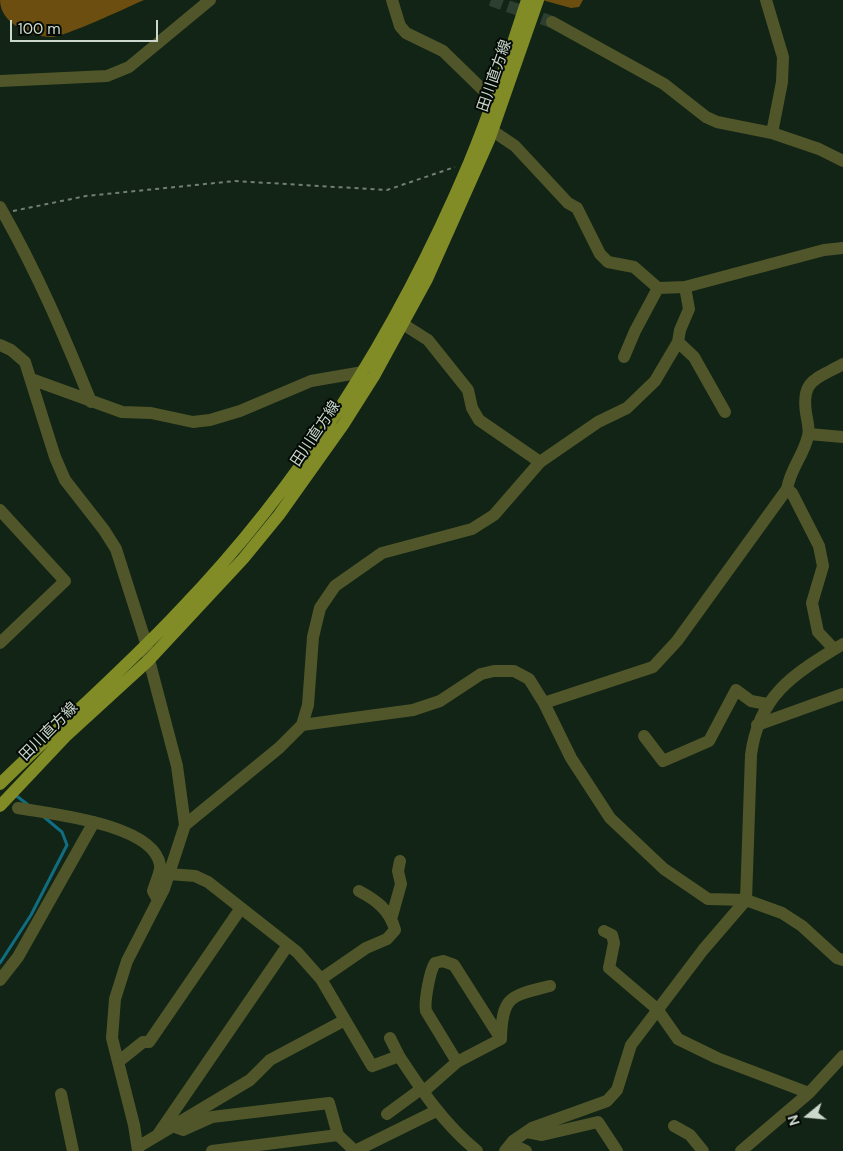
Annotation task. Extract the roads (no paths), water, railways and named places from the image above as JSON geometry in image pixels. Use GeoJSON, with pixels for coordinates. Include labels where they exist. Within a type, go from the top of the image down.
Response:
{"type":"FeatureCollection","features":[{"type":"Feature","properties":{"kind":"main road","name":"田川直方線"},"geometry":{"type":"LineString","coordinates":[[3,797],[149,660],[243,559],[279,515],[343,426],[399,321],[469,162],[488,127],[494,97],[527,0]]}},
{"type":"Feature","properties":{"kind":"main road","name":"田川直方線"},"geometry":{"type":"LineString","coordinates":[[0,784],[180,611],[230,555],[301,468],[363,372],[427,279],[538,0]]}},
{"type":"Feature","properties":{"kind":"street"},"geometry":{"type":"LineString","coordinates":[[0,81],[107,76],[129,67],[210,0]]}},
{"type":"Feature","properties":{"kind":"street"},"geometry":{"type":"LineString","coordinates":[[392,0],[400,26],[406,33],[443,51],[494,97]]}},
{"type":"Feature","properties":{"kind":"street"},"geometry":{"type":"LineString","coordinates":[[766,0],[783,57],[782,82],[772,133]]}},
{"type":"Feature","properties":{"kind":"street"},"geometry":{"type":"LineString","coordinates":[[552,22],[664,84],[706,117],[717,122],[772,133],[819,149],[843,161]]}},
{"type":"Feature","properties":{"kind":"street"},"geometry":{"type":"LineString","coordinates":[[488,127],[515,146],[568,203],[577,208],[600,254],[608,262],[634,267],[658,288],[685,287],[824,250],[843,248]]}},
{"type":"Feature","properties":{"kind":"street"},"geometry":{"type":"LineString","coordinates":[[2,210],[53,308],[91,402]]}},
{"type":"Feature","properties":{"kind":"street"},"geometry":{"type":"LineString","coordinates":[[185,825],[279,748],[302,725],[308,706],[313,637],[320,608],[336,586],[382,553],[472,529],[494,515],[540,462],[598,422],[627,408],[655,381],[678,342],[680,330],[689,309],[685,287]]}},
{"type":"Feature","properties":{"kind":"street"},"geometry":{"type":"LineString","coordinates":[[624,357],[635,331],[658,288]]}},
{"type":"Feature","properties":{"kind":"street"},"geometry":{"type":"LineString","coordinates":[[399,321],[428,340],[468,390],[472,408],[479,420],[540,462]]}},
{"type":"Feature","properties":{"kind":"street"},"geometry":{"type":"LineString","coordinates":[[678,342],[694,357],[724,412]]}},
{"type":"Feature","properties":{"kind":"street"},"geometry":{"type":"LineString","coordinates":[[0,346],[12,350],[25,362],[55,457],[65,480],[104,530],[116,549],[146,643],[177,766],[185,825],[169,874],[158,900],[126,961],[115,999],[112,1038],[138,1149],[250,1080],[270,1060],[345,1020]]}},
{"type":"Feature","properties":{"kind":"street"},"geometry":{"type":"LineString","coordinates":[[544,703],[652,667],[677,641],[787,489],[790,472],[801,457],[809,434],[803,395],[808,384],[843,364]]}},
{"type":"Feature","properties":{"kind":"street"},"geometry":{"type":"LineString","coordinates":[[31,379],[122,412],[151,413],[193,422],[210,420],[240,411],[312,381],[363,372]]}},
{"type":"Feature","properties":{"kind":"street"},"geometry":{"type":"LineString","coordinates":[[809,434],[843,437]]}},
{"type":"Feature","properties":{"kind":"street"},"geometry":{"type":"LineString","coordinates":[[508,1147],[527,1132],[607,1101],[617,1090],[631,1045],[657,1009],[746,900],[751,755],[757,725],[767,704],[788,679],[839,647],[818,632],[812,603],[823,566],[819,546],[792,493],[787,489]]}},
{"type":"Feature","properties":{"kind":"street"},"geometry":{"type":"LineString","coordinates":[[0,510],[65,581],[0,643]]}},
{"type":"Feature","properties":{"kind":"street"},"geometry":{"type":"LineString","coordinates":[[302,725],[413,710],[440,701],[481,674],[494,671],[514,671],[529,679],[544,703],[571,758],[610,818],[664,869],[708,899],[746,900],[782,912],[802,926],[837,958],[843,960]]}},
{"type":"Feature","properties":{"kind":"street"},"geometry":{"type":"LineString","coordinates":[[644,736],[663,760],[709,741],[736,690],[751,701],[767,704]]}},
{"type":"Feature","properties":{"kind":"street"},"geometry":{"type":"LineString","coordinates":[[757,725],[843,694]]}},
{"type":"Feature","properties":{"kind":"street"},"geometry":{"type":"LineString","coordinates":[[18,808],[94,822],[134,834],[151,849],[158,859],[160,867],[153,890],[158,900]]}},
{"type":"Feature","properties":{"kind":"street"},"geometry":{"type":"LineString","coordinates":[[0,980],[18,957],[94,822]]}},
{"type":"Feature","properties":{"kind":"street"},"geometry":{"type":"LineString","coordinates":[[321,979],[366,948],[387,939],[395,930],[392,916],[401,884],[398,871],[400,861]]}},
{"type":"Feature","properties":{"kind":"street"},"geometry":{"type":"LineString","coordinates":[[169,874],[195,876],[208,882],[288,945],[321,979],[372,1066],[399,1056]]}},
{"type":"Feature","properties":{"kind":"street"},"geometry":{"type":"LineString","coordinates":[[359,891],[371,898],[392,916]]}},
{"type":"Feature","properties":{"kind":"street"},"geometry":{"type":"LineString","coordinates":[[118,1062],[143,1042],[149,1042],[241,908]]}},
{"type":"Feature","properties":{"kind":"street"},"geometry":{"type":"LineString","coordinates":[[604,931],[612,935],[614,944],[609,968],[657,1009],[678,1038],[717,1058],[809,1093]]}},
{"type":"Feature","properties":{"kind":"street"},"geometry":{"type":"LineString","coordinates":[[156,1137],[288,945]]}},
{"type":"Feature","properties":{"kind":"street"},"geometry":{"type":"LineString","coordinates":[[457,1062],[426,1011],[425,1005],[431,968],[435,963],[442,961],[454,965],[501,1039]]}},
{"type":"Feature","properties":{"kind":"street"},"geometry":{"type":"LineString","coordinates":[[501,1039],[501,1021],[509,1001],[515,995],[550,986]]}},
{"type":"Feature","properties":{"kind":"street"},"geometry":{"type":"LineString","coordinates":[[390,1038],[399,1056],[436,1111],[458,1135],[477,1151]]}},
{"type":"Feature","properties":{"kind":"street"},"geometry":{"type":"LineString","coordinates":[[387,1114],[422,1091],[457,1062],[501,1039]]}},
{"type":"Feature","properties":{"kind":"street"},"geometry":{"type":"LineString","coordinates":[[741,1151],[809,1093],[843,1056]]}},
{"type":"Feature","properties":{"kind":"street"},"geometry":{"type":"LineString","coordinates":[[61,1094],[73,1151]]}},
{"type":"Feature","properties":{"kind":"street"},"geometry":{"type":"LineString","coordinates":[[173,1127],[183,1130],[212,1117],[329,1103],[338,1135],[355,1151],[436,1111]]}},
{"type":"Feature","properties":{"kind":"street"},"geometry":{"type":"LineString","coordinates":[[527,1132],[542,1135],[598,1122],[617,1151]]}},
{"type":"Feature","properties":{"kind":"street"},"geometry":{"type":"LineString","coordinates":[[674,1126],[690,1135],[703,1151]]}},
{"type":"Feature","properties":{"kind":"street"},"geometry":{"type":"LineString","coordinates":[[212,1151],[338,1135]]}},
{"type":"Feature","properties":{"kind":"street"},"geometry":{"type":"LineString","coordinates":[[508,1147],[526,1151]]}},
{"type":"Feature","properties":{"kind":"waterway"},"geometry":{"type":"LineString","coordinates":[[14,794],[27,804]]}},
{"type":"Feature","properties":{"kind":"waterway"},"geometry":{"type":"LineString","coordinates":[[0,963],[31,915],[67,845],[62,832],[44,817]]}},
{"type":"Feature","properties":{"kind":"tunnel"},"geometry":{"type":"LineString","coordinates":[[491,0],[552,22]]}}]}
